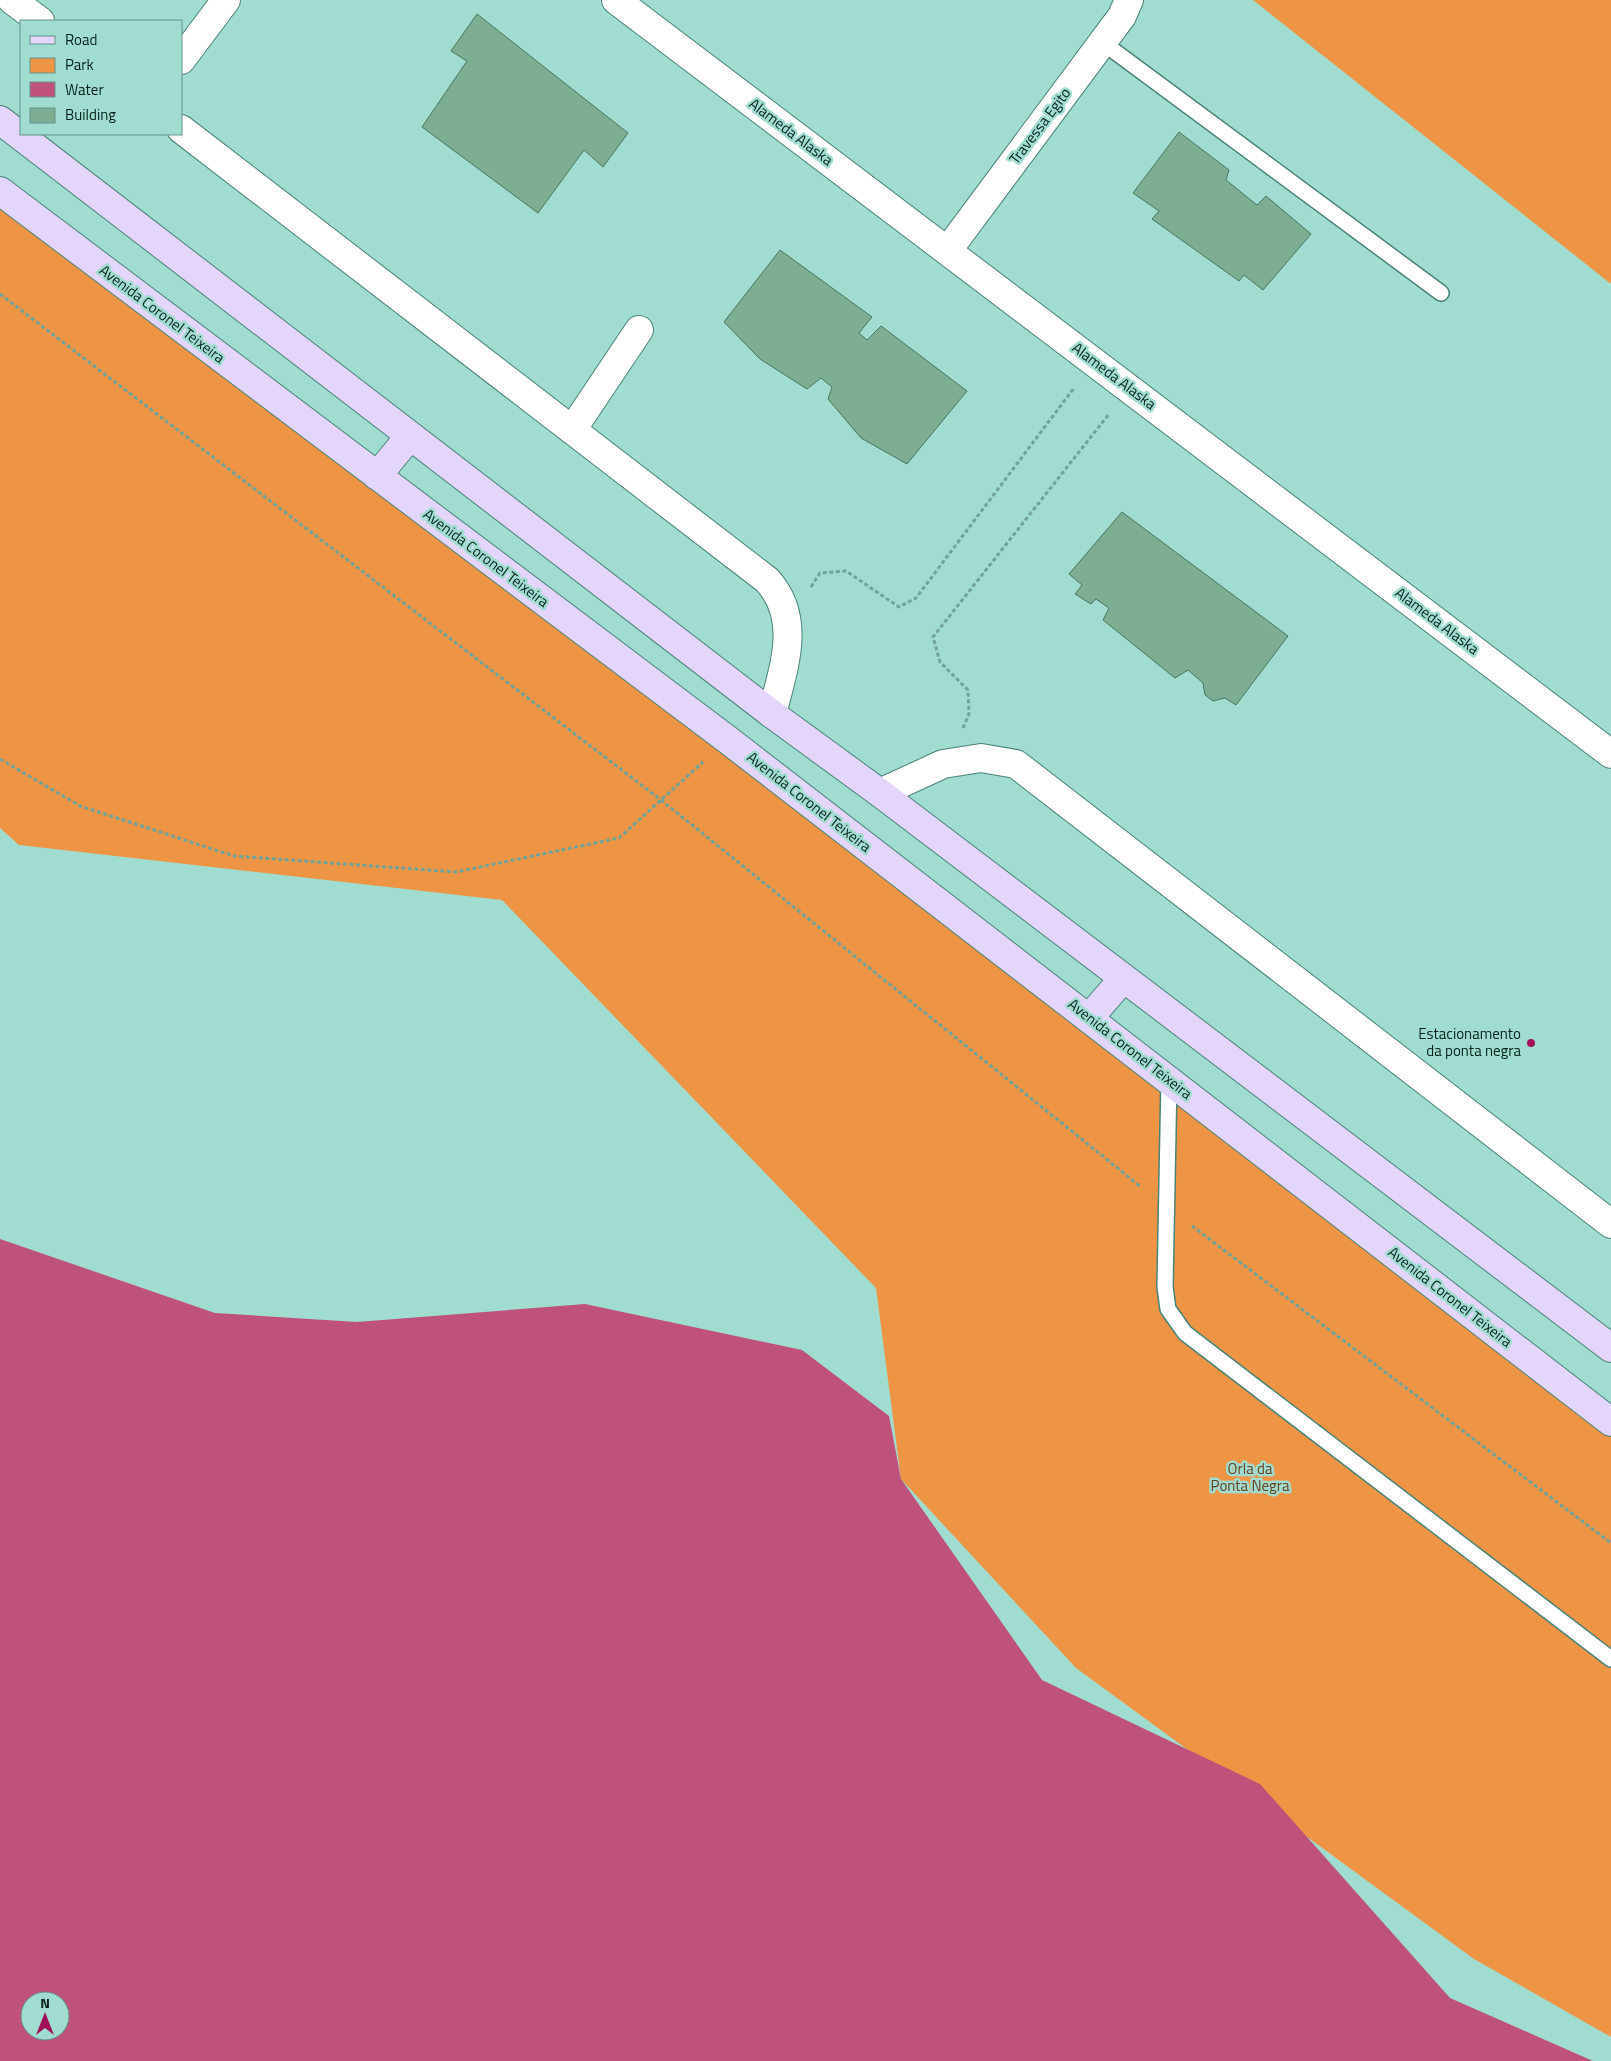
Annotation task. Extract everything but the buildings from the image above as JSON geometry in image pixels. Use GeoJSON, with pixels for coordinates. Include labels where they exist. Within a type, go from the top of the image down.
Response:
{"type":"FeatureCollection","features":[{"type":"Feature","properties":{"kind":"street"},"geometry":{"type":"LineString","coordinates":[[12,0],[39,20]]}},
{"type":"Feature","properties":{"kind":"street"},"geometry":{"type":"LineString","coordinates":[[182,59],[226,0]]}},
{"type":"Feature","properties":{"kind":"street","name":"Alameda Alaska"},"geometry":{"type":"LineString","coordinates":[[616,0],[1611,754]]}},
{"type":"Feature","properties":{"kind":"street","name":"Travessa Egito"},"geometry":{"type":"LineString","coordinates":[[948,250],[1122,16],[1129,0]]}},
{"type":"Feature","properties":{"kind":"street"},"geometry":{"type":"LineString","coordinates":[[0,120],[772,714],[880,793],[1611,1348]]}},
{"type":"Feature","properties":{"kind":"street"},"geometry":{"type":"LineString","coordinates":[[182,130],[767,580],[779,593],[788,621],[787,650],[772,714]]}},
{"type":"Feature","properties":{"kind":"street","name":"Avenida Coronel Teixeira"},"geometry":{"type":"LineString","coordinates":[[0,191],[728,740],[1611,1422]]}},
{"type":"Feature","properties":{"kind":"street"},"geometry":{"type":"LineString","coordinates":[[572,430],[639,330]]}},
{"type":"Feature","properties":{"kind":"street"},"geometry":{"type":"LineString","coordinates":[[377,476],[410,436]]}},
{"type":"Feature","properties":{"kind":"street"},"geometry":{"type":"LineString","coordinates":[[880,793],[943,764],[981,758],[1016,764],[1610,1221]]}},
{"type":"Feature","properties":{"kind":"street"},"geometry":{"type":"LineString","coordinates":[[1089,1018],[1123,979]]}},
{"type":"Feature","properties":{"kind":"lane"},"geometry":{"type":"LineString","coordinates":[[1102,42],[1441,293]]}},
{"type":"Feature","properties":{"kind":"lane"},"geometry":{"type":"LineString","coordinates":[[1169,1079],[1165,1287],[1168,1309],[1185,1333],[1611,1658]]}},
{"type":"Feature","properties":{"kind":"path"},"geometry":{"type":"LineString","coordinates":[[0,294],[661,800],[1166,1207],[1611,1543]]}},
{"type":"Feature","properties":{"kind":"path"},"geometry":{"type":"LineString","coordinates":[[788,621],[820,573],[846,571],[899,607],[916,598],[1094,361]]}},
{"type":"Feature","properties":{"kind":"path"},"geometry":{"type":"LineString","coordinates":[[943,764],[946,740],[962,732],[970,714],[968,690],[940,662],[933,637],[1130,388]]}},
{"type":"Feature","properties":{"kind":"path"},"geometry":{"type":"LineString","coordinates":[[0,759],[80,806],[234,856],[456,872],[619,838],[728,740]]}},
{"type":"Feature","properties":{"kind":"green space"},"geometry":{"type":"Polygon","coordinates":[[[1253,0],[1611,0],[1611,284],[1253,0]]]}},
{"type":"Feature","properties":{"kind":"green space","name":"Orla da Ponta Negra"},"geometry":{"type":"Polygon","coordinates":[[[0,195],[1611,1432],[1611,2037],[1474,1959],[1076,1668],[901,1479],[876,1288],[502,900],[19,845],[0,828],[0,195]]]}},
{"type":"Feature","properties":{"kind":"water"},"geometry":{"type":"Polygon","coordinates":[[[0,1239],[215,1313],[357,1322],[585,1304],[802,1350],[889,1416],[901,1479],[1042,1680],[1260,1784],[1450,1998],[1593,2061],[0,2061],[0,1239]]]}},
{"type":"Feature","properties":{"kind":"place","name":"Estacionamento da ponta negra"},"geometry":{"type":"Point","coordinates":[1531,1043]}}]}
